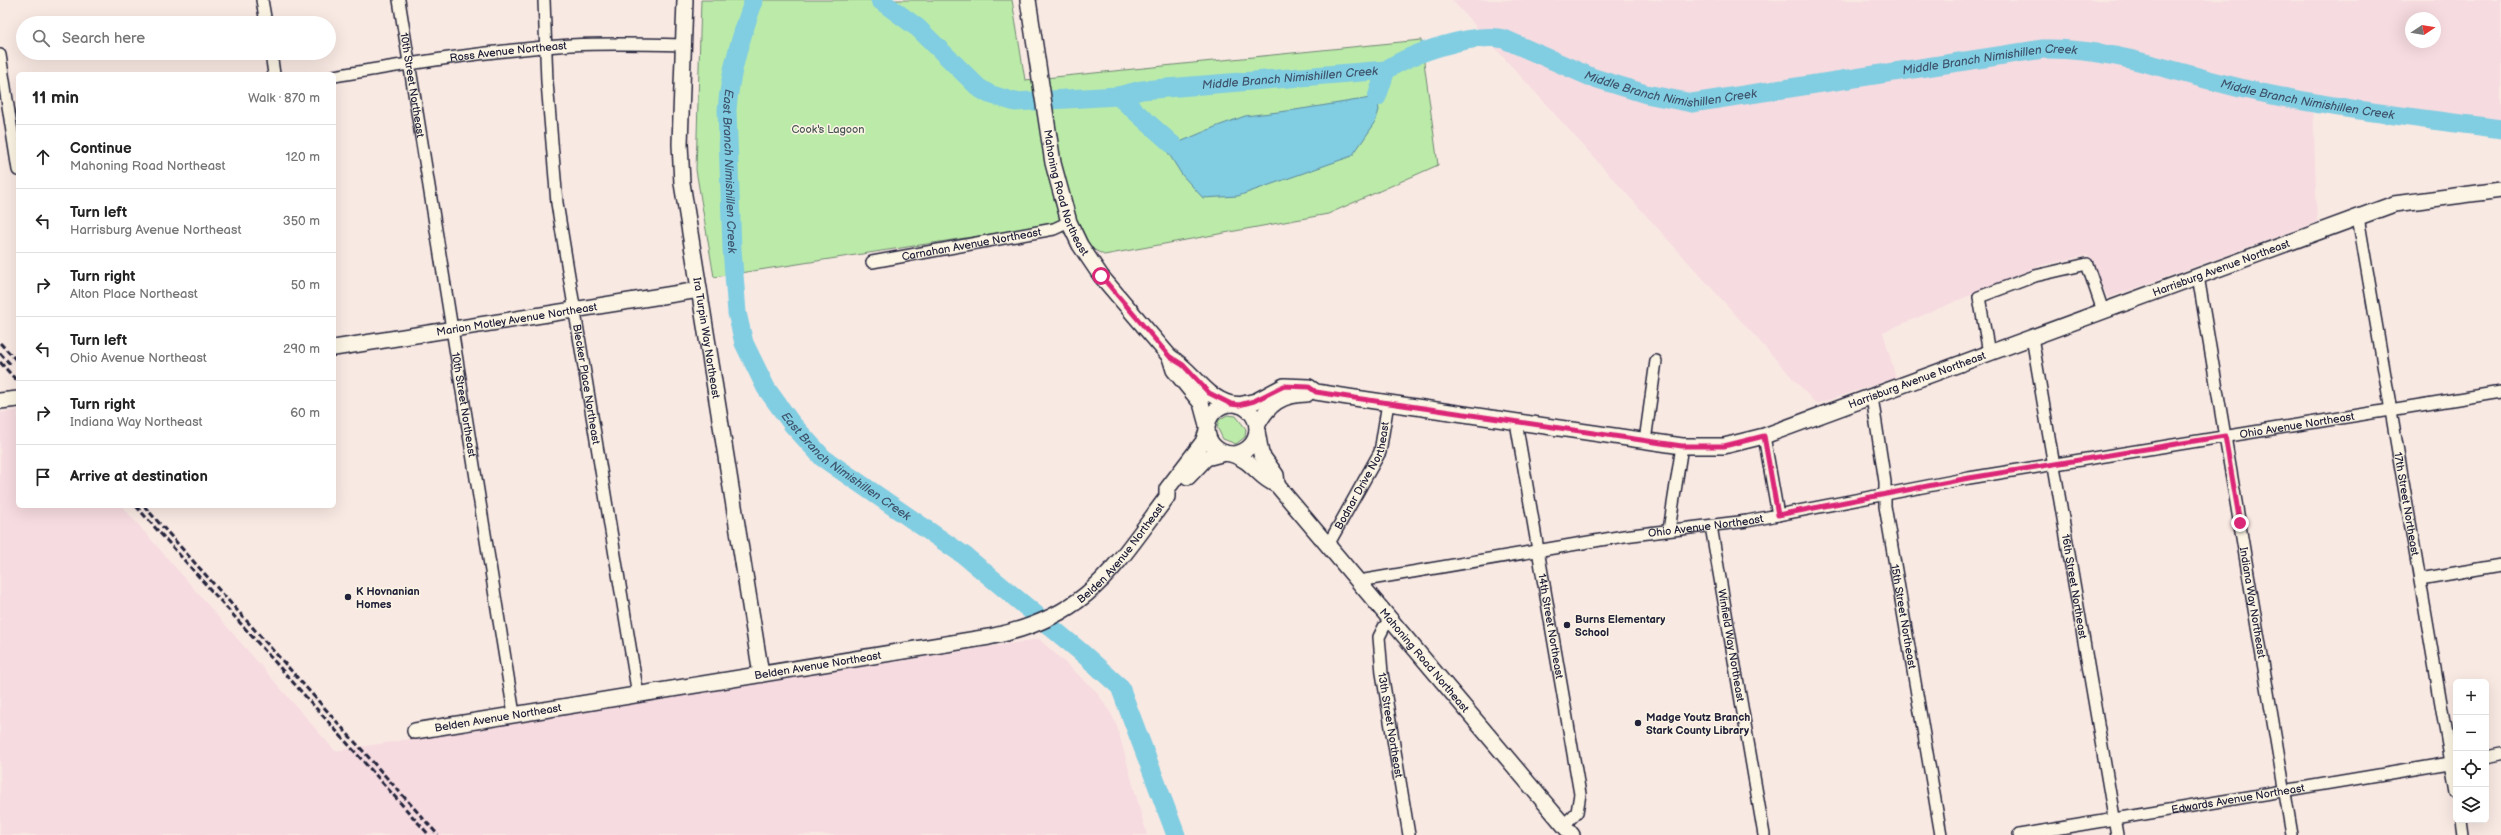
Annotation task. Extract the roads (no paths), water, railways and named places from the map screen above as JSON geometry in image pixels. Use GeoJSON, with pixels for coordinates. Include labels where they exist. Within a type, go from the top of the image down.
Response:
{"type":"FeatureCollection","features":[{"type":"Feature","properties":{"kind":"street"},"geometry":{"type":"LineString","coordinates":[[262,0],[265,16]]}},
{"type":"Feature","properties":{"kind":"street","name":"10th Street Northeast"},"geometry":{"type":"LineString","coordinates":[[399,0],[514,714]]}},
{"type":"Feature","properties":{"kind":"street","name":"Blecker Place Northeast"},"geometry":{"type":"LineString","coordinates":[[544,0],[557,203],[638,695]]}},
{"type":"Feature","properties":{"kind":"street","name":"Ira Turpin Way Northeast"},"geometry":{"type":"LineString","coordinates":[[685,0],[681,167],[699,290],[761,674]]}},
{"type":"Feature","properties":{"kind":"street","name":"Mahoning Road Northeast"},"geometry":{"type":"LineString","coordinates":[[1028,0],[1056,178],[1069,222],[1080,245],[1101,276],[1170,357],[1183,365],[1209,393],[1235,405]]}},
{"type":"Feature","properties":{"kind":"street","name":"Ross Avenue Northeast"},"geometry":{"type":"LineString","coordinates":[[336,76],[409,63],[546,47],[618,44],[683,45]]}},
{"type":"Feature","properties":{"kind":"street"},"geometry":{"type":"LineString","coordinates":[[0,55],[15,125],[16,140]]}},
{"type":"Feature","properties":{"kind":"street"},"geometry":{"type":"LineString","coordinates":[[272,60],[274,72]]}},
{"type":"Feature","properties":{"kind":"street","name":"Harrisburg Avenue Northeast"},"geometry":{"type":"LineString","coordinates":[[1257,428],[1268,407],[1279,399],[1316,392],[1682,446],[1724,446],[1764,436],[1872,397],[2103,310],[2394,204],[2501,190]]}},
{"type":"Feature","properties":{"kind":"street","name":"17th Street Northeast"},"geometry":{"type":"LineString","coordinates":[[2358,217],[2390,410],[2453,757]]}},
{"type":"Feature","properties":{"kind":"street","name":"Carnahan Avenue Northeast"},"geometry":{"type":"LineString","coordinates":[[872,262],[1047,230],[1069,222]]}},
{"type":"Feature","properties":{"kind":"street"},"geometry":{"type":"LineString","coordinates":[[1989,353],[1979,297],[2035,276],[2087,264],[2103,310]]}},
{"type":"Feature","properties":{"kind":"street","name":"Indiana Way Northeast"},"geometry":{"type":"LineString","coordinates":[[2198,276],[2292,835]]}},
{"type":"Feature","properties":{"kind":"street","name":"Marion Motley Avenue Northeast"},"geometry":{"type":"LineString","coordinates":[[336,348],[699,290]]}},
{"type":"Feature","properties":{"kind":"street","name":"16th Street Northeast"},"geometry":{"type":"LineString","coordinates":[[2032,337],[2117,835]]}},
{"type":"Feature","properties":{"kind":"street","name":"Mahoning Road Northeast"},"geometry":{"type":"LineString","coordinates":[[1170,357],[1174,370],[1200,402],[1207,428]]}},
{"type":"Feature","properties":{"kind":"street"},"geometry":{"type":"LineString","coordinates":[[1645,441],[1656,361]]}},
{"type":"Feature","properties":{"kind":"street","name":"Harrisburg Avenue Northeast"},"geometry":{"type":"LineString","coordinates":[[1235,405],[1256,401],[1282,386],[1309,387],[1316,392]]}},
{"type":"Feature","properties":{"kind":"street","name":"Ohio Avenue Northeast"},"geometry":{"type":"LineString","coordinates":[[1359,581],[1537,550],[1669,530],[1711,526],[1778,515],[2054,464],[2501,392]]}},
{"type":"Feature","properties":{"kind":"street","name":"15th Street Northeast"},"geometry":{"type":"LineString","coordinates":[[1872,397],[1886,494],[1889,528],[1941,835]]}},
{"type":"Feature","properties":{"kind":"street"},"geometry":{"type":"LineString","coordinates":[[0,402],[16,399]]}},
{"type":"Feature","properties":{"kind":"street","name":"Bodnar Drive Northeast"},"geometry":{"type":"LineString","coordinates":[[1328,545],[1366,480],[1380,452],[1388,403]]}},
{"type":"Feature","properties":{"kind":"street"},"geometry":{"type":"LineString","coordinates":[[1235,405],[1251,414],[1257,428],[1255,438],[1249,448],[1239,454],[1228,454],[1213,446],[1207,428],[1210,416],[1217,409],[1235,405]]}},
{"type":"Feature","properties":{"kind":"street","name":"14th Street Northeast"},"geometry":{"type":"LineString","coordinates":[[1516,422],[1580,794],[1577,812],[1568,830]]}},
{"type":"Feature","properties":{"kind":"street","name":"Belden Avenue Northeast"},"geometry":{"type":"LineString","coordinates":[[1167,497],[1167,489],[1202,442],[1207,428]]}},
{"type":"Feature","properties":{"kind":"street","name":"Mahoning Road Northeast"},"geometry":{"type":"LineString","coordinates":[[1257,428],[1260,451],[1276,475],[1277,485]]}},
{"type":"Feature","properties":{"kind":"street"},"geometry":{"type":"LineString","coordinates":[[1764,436],[1778,515]]}},
{"type":"Feature","properties":{"kind":"street"},"geometry":{"type":"LineString","coordinates":[[1669,530],[1682,446]]}},
{"type":"Feature","properties":{"kind":"street","name":"Mahoning Road Northeast"},"geometry":{"type":"LineString","coordinates":[[1228,454],[1248,461],[1268,481],[1277,485],[1568,830]]}},
{"type":"Feature","properties":{"kind":"street","name":"Belden Avenue Northeast"},"geometry":{"type":"LineString","coordinates":[[415,731],[1019,631],[1061,613],[1083,598],[1104,579],[1167,497],[1174,495],[1202,461],[1210,456],[1228,454]]}},
{"type":"Feature","properties":{"kind":"street","name":"Winfield Way Northeast"},"geometry":{"type":"LineString","coordinates":[[1711,526],[1764,835]]}},
{"type":"Feature","properties":{"kind":"street"},"geometry":{"type":"LineString","coordinates":[[2420,580],[2501,565]]}},
{"type":"Feature","properties":{"kind":"street","name":"13th Street Northeast"},"geometry":{"type":"LineString","coordinates":[[1392,620],[1384,627],[1379,637],[1382,673],[1409,835]]}},
{"type":"Feature","properties":{"kind":"street"},"geometry":{"type":"LineString","coordinates":[[2489,756],[2501,754]]}},
{"type":"Feature","properties":{"kind":"street","name":"Edwards Avenue Northeast"},"geometry":{"type":"LineString","coordinates":[[2019,835],[2453,762]]}},
{"type":"Feature","properties":{"kind":"street"},"geometry":{"type":"LineString","coordinates":[[2461,823],[2463,835]]}},
{"type":"Feature","properties":{"kind":"water"},"geometry":{"type":"Polygon","coordinates":[[[1377,97],[1379,110],[1375,123],[1352,156],[1238,196],[1203,198],[1182,175],[1167,151],[1173,145],[1245,116],[1377,97]]]}},
{"type":"Feature","properties":{"kind":"waterway","name":"East Branch Nimishillen Creek"},"geometry":{"type":"LineString","coordinates":[[754,0],[737,54],[728,96],[727,110],[732,249],[737,313],[744,343],[766,388],[792,424],[823,458],[965,556],[1081,652],[1120,687],[1176,835]]}},
{"type":"Feature","properties":{"kind":"waterway","name":"Middle Branch Nimishillen Creek"},"geometry":{"type":"LineString","coordinates":[[880,0],[918,28],[979,88],[989,94],[1015,102],[1118,96],[1142,90],[1386,70],[1411,57],[1427,51],[1460,41],[1477,38],[1491,38],[1504,39],[1591,77],[1646,94],[1692,103],[2043,49],[2069,50],[2122,57],[2227,85],[2315,103],[2377,113],[2501,129]]}},
{"type":"Feature","properties":{"kind":"waterway"},"geometry":{"type":"LineString","coordinates":[[1377,97],[1386,70]]}},
{"type":"Feature","properties":{"kind":"waterway"},"geometry":{"type":"LineString","coordinates":[[1118,96],[1173,145]]}},
{"type":"Feature","properties":{"kind":"railway"},"geometry":{"type":"LineString","coordinates":[[0,343],[16,360]]}},
{"type":"Feature","properties":{"kind":"railway"},"geometry":{"type":"LineString","coordinates":[[0,353],[11,365]]}},
{"type":"Feature","properties":{"kind":"railway"},"geometry":{"type":"LineString","coordinates":[[0,362],[16,380]]}},
{"type":"Feature","properties":{"kind":"railway"},"geometry":{"type":"LineString","coordinates":[[138,508],[429,835]]}},
{"type":"Feature","properties":{"kind":"railway"},"geometry":{"type":"LineString","coordinates":[[146,508],[438,835]]}},
{"type":"Feature","properties":{"kind":"place","name":"K Hovnanian Homes"},"geometry":{"type":"Point","coordinates":[348,597]}},
{"type":"Feature","properties":{"kind":"place","name":"Burns Elementary School"},"geometry":{"type":"Point","coordinates":[1567,625]}},
{"type":"Feature","properties":{"kind":"place","name":"Madge Youtz Branch Stark County Library"},"geometry":{"type":"Point","coordinates":[1638,723]}},
{"type":"Feature","properties":{"kind":"park label","name":"Cook's Lagoon"},"geometry":{"type":"Point","coordinates":[828,129]}}]}
